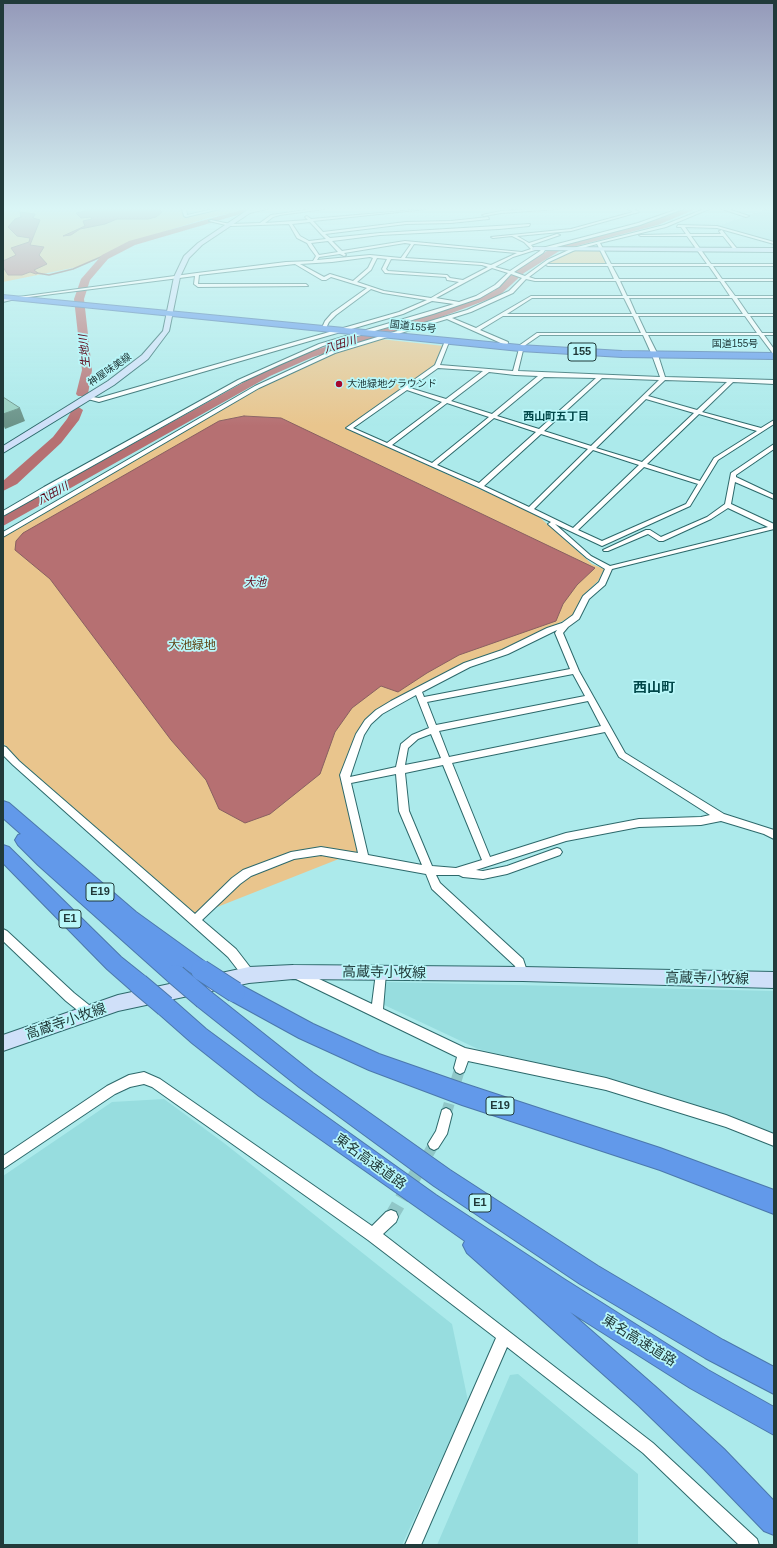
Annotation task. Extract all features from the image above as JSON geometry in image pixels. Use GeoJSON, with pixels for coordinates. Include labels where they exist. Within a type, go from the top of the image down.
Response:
{"type":"FeatureCollection","features":[{"type":"Feature","properties":{"kind":"highway","name":"国道155号"},"geometry":{"type":"LineString","coordinates":[[6,297],[505,347],[654,355],[774,354]]}},
{"type":"Feature","properties":{"kind":"highway","name":"E19"},"geometry":{"type":"LineString","coordinates":[[3,808],[129,918],[201,970],[235,992],[306,1031],[376,1063],[462,1094],[660,1159],[774,1202]]}},
{"type":"Feature","properties":{"kind":"highway","name":"E1"},"geometry":{"type":"LineString","coordinates":[[3,819],[44,860],[176,975],[306,1080],[442,1178],[589,1275],[714,1349],[774,1381]]}},
{"type":"Feature","properties":{"kind":"highway","name":"東名高速道路"},"geometry":{"type":"LineString","coordinates":[[3,852],[114,962],[199,1036],[267,1088],[428,1203],[555,1288],[699,1379],[774,1422]]}},
{"type":"Feature","properties":{"kind":"highway"},"geometry":{"type":"LineString","coordinates":[[428,1203],[653,1402],[714,1459],[774,1521]]}},
{"type":"Feature","properties":{"kind":"main road","name":"神屋味美線"},"geometry":{"type":"LineString","coordinates":[[3,450],[126,373],[145,357],[166,331],[176,281]]}},
{"type":"Feature","properties":{"kind":"main road","name":"高蔵寺小牧線"},"geometry":{"type":"LineString","coordinates":[[3,1043],[118,1004],[249,975],[293,972],[523,974],[774,980]]}},
{"type":"Feature","properties":{"kind":"street"},"geometry":{"type":"LineString","coordinates":[[6,297],[143,281]]}},
{"type":"Feature","properties":{"kind":"street"},"geometry":{"type":"LineString","coordinates":[[196,281],[198,286],[306,285]]}},
{"type":"Feature","properties":{"kind":"street"},"geometry":{"type":"LineString","coordinates":[[3,514],[46,488],[58,483],[240,381],[306,351],[359,333],[431,313],[488,292],[500,281]]}},
{"type":"Feature","properties":{"kind":"street"},"geometry":{"type":"LineString","coordinates":[[3,535],[257,387],[333,352],[473,310],[511,292],[521,281]]}},
{"type":"Feature","properties":{"kind":"street"},"geometry":{"type":"LineString","coordinates":[[617,281],[654,355],[663,379]]}},
{"type":"Feature","properties":{"kind":"street"},"geometry":{"type":"LineString","coordinates":[[722,281],[774,354]]}},
{"type":"Feature","properties":{"kind":"street"},"geometry":{"type":"LineString","coordinates":[[354,282],[383,292],[459,303],[473,310]]}},
{"type":"Feature","properties":{"kind":"street"},"geometry":{"type":"LineString","coordinates":[[87,398],[99,400],[401,313],[464,282]]}},
{"type":"Feature","properties":{"kind":"street"},"geometry":{"type":"LineString","coordinates":[[324,329],[327,321],[334,314],[371,287]]}},
{"type":"Feature","properties":{"kind":"street"},"geometry":{"type":"LineString","coordinates":[[477,330],[531,297],[774,297]]}},
{"type":"Feature","properties":{"kind":"street"},"geometry":{"type":"LineString","coordinates":[[502,315],[774,315]]}},
{"type":"Feature","properties":{"kind":"street"},"geometry":{"type":"LineString","coordinates":[[449,318],[506,343],[505,347]]}},
{"type":"Feature","properties":{"kind":"street"},"geometry":{"type":"LineString","coordinates":[[515,373],[520,348],[522,345],[539,334],[774,334]]}},
{"type":"Feature","properties":{"kind":"street"},"geometry":{"type":"LineString","coordinates":[[447,342],[437,366],[349,428],[434,464],[602,544],[688,505],[716,459],[774,422]]}},
{"type":"Feature","properties":{"kind":"street"},"geometry":{"type":"LineString","coordinates":[[437,366],[543,375],[774,382]]}},
{"type":"Feature","properties":{"kind":"street"},"geometry":{"type":"LineString","coordinates":[[388,445],[488,370]]}},
{"type":"Feature","properties":{"kind":"street"},"geometry":{"type":"LineString","coordinates":[[434,464],[543,375]]}},
{"type":"Feature","properties":{"kind":"street"},"geometry":{"type":"LineString","coordinates":[[480,486],[600,377]]}},
{"type":"Feature","properties":{"kind":"street"},"geometry":{"type":"LineString","coordinates":[[530,510],[663,379]]}},
{"type":"Feature","properties":{"kind":"street"},"geometry":{"type":"LineString","coordinates":[[573,531],[732,381]]}},
{"type":"Feature","properties":{"kind":"street"},"geometry":{"type":"LineString","coordinates":[[406,388],[700,483]]}},
{"type":"Feature","properties":{"kind":"street"},"geometry":{"type":"LineString","coordinates":[[644,397],[761,430]]}},
{"type":"Feature","properties":{"kind":"street"},"geometry":{"type":"LineString","coordinates":[[606,550],[648,531],[661,540],[709,518],[728,505],[733,474],[774,446]]}},
{"type":"Feature","properties":{"kind":"street"},"geometry":{"type":"LineString","coordinates":[[732,478],[772,494]]}},
{"type":"Feature","properties":{"kind":"street"},"geometry":{"type":"LineString","coordinates":[[728,505],[774,527]]}},
{"type":"Feature","properties":{"kind":"street"},"geometry":{"type":"LineString","coordinates":[[549,519],[549,522],[588,557],[608,568],[774,527]]}},
{"type":"Feature","properties":{"kind":"street"},"geometry":{"type":"LineString","coordinates":[[608,568],[602,583],[586,598],[576,617],[565,625],[559,632],[575,671],[622,755],[720,817],[767,831],[774,835]]}},
{"type":"Feature","properties":{"kind":"street"},"geometry":{"type":"LineString","coordinates":[[364,858],[344,775],[360,734],[368,722],[384,709],[467,665],[505,652],[550,630],[565,625]]}},
{"type":"Feature","properties":{"kind":"street"},"geometry":{"type":"LineString","coordinates":[[422,700],[575,671]]}},
{"type":"Feature","properties":{"kind":"street"},"geometry":{"type":"LineString","coordinates":[[418,691],[487,861]]}},
{"type":"Feature","properties":{"kind":"street"},"geometry":{"type":"LineString","coordinates":[[523,974],[520,963],[436,886],[404,811],[400,770],[404,746],[415,737],[434,729],[590,698]]}},
{"type":"Feature","properties":{"kind":"street"},"geometry":{"type":"LineString","coordinates":[[346,780],[607,728]]}},
{"type":"Feature","properties":{"kind":"street"},"geometry":{"type":"LineString","coordinates":[[3,749],[16,763],[232,953],[249,975]]}},
{"type":"Feature","properties":{"kind":"street"},"geometry":{"type":"LineString","coordinates":[[456,872],[476,867],[487,861],[566,837],[639,823],[701,821],[720,817]]}},
{"type":"Feature","properties":{"kind":"street"},"geometry":{"type":"LineString","coordinates":[[195,920],[236,881],[248,874],[294,855],[321,851],[428,870],[484,875],[507,870],[556,852]]}},
{"type":"Feature","properties":{"kind":"street"},"geometry":{"type":"LineString","coordinates":[[3,934],[90,1014]]}},
{"type":"Feature","properties":{"kind":"street"},"geometry":{"type":"LineString","coordinates":[[293,972],[464,1054],[606,1084],[726,1121],[774,1140]]}},
{"type":"Feature","properties":{"kind":"street"},"geometry":{"type":"LineString","coordinates":[[377,1012],[381,973]]}},
{"type":"Feature","properties":{"kind":"street"},"geometry":{"type":"LineString","coordinates":[[460,1068],[464,1054]]}},
{"type":"Feature","properties":{"kind":"street"},"geometry":{"type":"LineString","coordinates":[[3,1163],[111,1090],[129,1081],[144,1078],[156,1083],[373,1234],[648,1448],[751,1545]]}},
{"type":"Feature","properties":{"kind":"street"},"geometry":{"type":"LineString","coordinates":[[434,1144],[441,1134],[446,1114]]}},
{"type":"Feature","properties":{"kind":"street"},"geometry":{"type":"LineString","coordinates":[[373,1234],[391,1217]]}},
{"type":"Feature","properties":{"kind":"street"},"geometry":{"type":"LineString","coordinates":[[413,1545],[504,1336]]}},
{"type":"Feature","properties":{"kind":"shaded area"},"geometry":{"type":"Polygon","coordinates":[[[385,982],[774,991],[774,1134],[717,1112],[641,1088],[478,1049],[380,1003],[382,984],[385,982]]]}},
{"type":"Feature","properties":{"kind":"shaded area"},"geometry":{"type":"Polygon","coordinates":[[[164,1099],[224,1143],[452,1324],[468,1401],[402,1545],[3,1545],[3,1176],[112,1102],[164,1099]]]}},
{"type":"Feature","properties":{"kind":"shaded area"},"geometry":{"type":"Polygon","coordinates":[[[518,1374],[638,1474],[638,1545],[437,1545],[510,1375],[518,1374]]]}},
{"type":"Feature","properties":{"kind":"green space","name":"大池"},"geometry":{"type":"Polygon","coordinates":[[[380,339],[444,346],[437,361],[432,367],[345,428],[537,515],[592,564],[604,569],[598,581],[582,596],[573,616],[503,651],[466,663],[365,722],[346,758],[342,773],[343,786],[359,851],[197,915],[20,761],[3,743],[3,537],[257,389],[334,353],[380,339]]]}},
{"type":"Feature","properties":{"kind":"water","name":"大池"},"geometry":{"type":"Polygon","coordinates":[[[244,416],[281,418],[595,568],[577,585],[563,604],[556,621],[459,655],[427,673],[398,692],[381,686],[352,708],[335,732],[320,774],[270,814],[245,823],[219,809],[206,780],[171,740],[50,579],[15,550],[16,541],[23,533],[219,421],[244,416]]]}},
{"type":"Feature","properties":{"kind":"building"},"geometry":{"type":"Polygon","coordinates":[[[3,397],[20,408],[3,414],[3,397]]]}},
{"type":"Feature","properties":{"kind":"waterway","name":"生地川"},"geometry":{"type":"LineString","coordinates":[[82,394],[87,370],[79,299],[85,281]]}},
{"type":"Feature","properties":{"kind":"waterway","name":"八田川"},"geometry":{"type":"LineString","coordinates":[[3,522],[266,374],[309,355],[433,317],[485,298],[497,293],[510,281]]}},
{"type":"Feature","properties":{"kind":"waterway","name":"生地川"},"geometry":{"type":"LineString","coordinates":[[3,487],[12,481],[57,440],[73,420],[77,410]]}},
{"type":"Feature","properties":{"kind":"tunnel"},"geometry":{"type":"LineString","coordinates":[[446,1114],[460,1068]]}},
{"type":"Feature","properties":{"kind":"tunnel"},"geometry":{"type":"LineString","coordinates":[[420,1168],[434,1144]]}},
{"type":"Feature","properties":{"kind":"tunnel"},"geometry":{"type":"LineString","coordinates":[[391,1217],[420,1167]]}},
{"type":"Feature","properties":{"kind":"place","name":"大池緑地グラウンド"},"geometry":{"type":"Point","coordinates":[339,384]}},
{"type":"Feature","properties":{"kind":"district","name":"西山町五丁目"},"geometry":{"type":"Point","coordinates":[556,417]}},
{"type":"Feature","properties":{"kind":"district","name":"西山町"},"geometry":{"type":"Point","coordinates":[654,688]}},
{"type":"Feature","properties":{"kind":"park label","name":"大池緑地"},"geometry":{"type":"Point","coordinates":[192,646]}}]}
